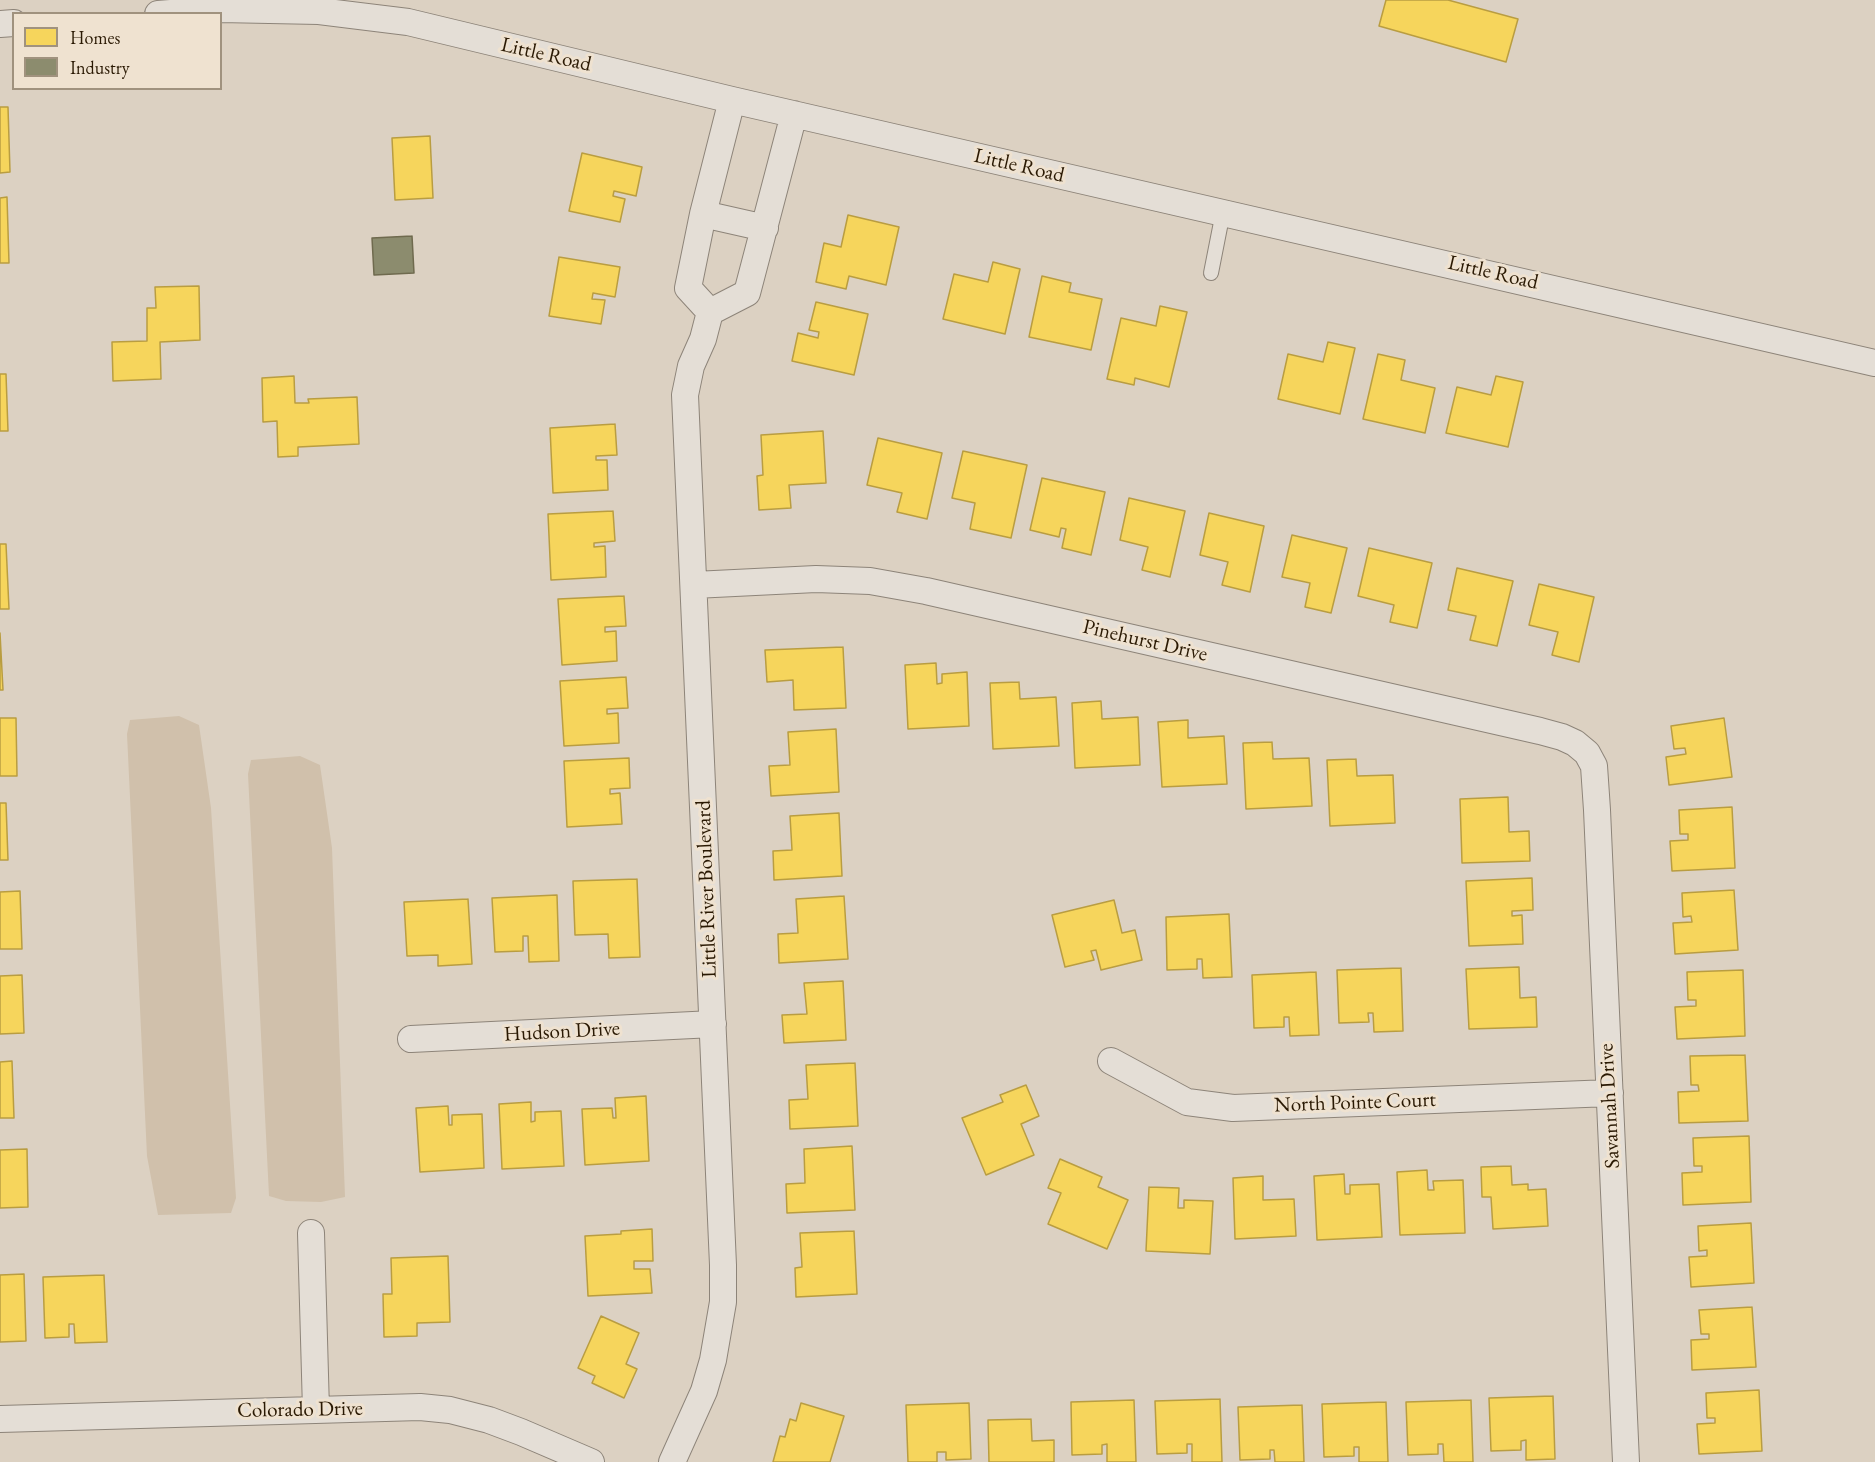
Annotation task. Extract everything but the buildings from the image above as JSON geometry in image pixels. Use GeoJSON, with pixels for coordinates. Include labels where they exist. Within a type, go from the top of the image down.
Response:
{"type":"FeatureCollection","features":[{"type":"Feature","properties":{"kind":"street","name":"Little Road"},"geometry":{"type":"LineString","coordinates":[[183,12],[220,9],[319,10],[408,22],[732,100],[1875,363]]}},
{"type":"Feature","properties":{"kind":"street"},"geometry":{"type":"LineString","coordinates":[[732,100],[703,214],[688,288],[710,312],[747,293],[794,114]]}},
{"type":"Feature","properties":{"kind":"street"},"geometry":{"type":"LineString","coordinates":[[703,214],[765,228]]}},
{"type":"Feature","properties":{"kind":"street","name":"Little River Boulevard"},"geometry":{"type":"LineString","coordinates":[[672,1462],[704,1391],[713,1360],[723,1302],[685,395],[691,366],[703,339],[710,312]]}},
{"type":"Feature","properties":{"kind":"street","name":"Pinehurst Drive"},"geometry":{"type":"LineString","coordinates":[[694,585],[816,579],[870,581],[926,591],[1540,731],[1575,743],[1587,753]]}},
{"type":"Feature","properties":{"kind":"street","name":"Savannah Drive"},"geometry":{"type":"LineString","coordinates":[[1587,753],[1594,766],[1597,810],[1626,1462]]}},
{"type":"Feature","properties":{"kind":"street","name":"Hudson Drive"},"geometry":{"type":"LineString","coordinates":[[411,1039],[713,1024]]}},
{"type":"Feature","properties":{"kind":"street","name":"North Pointe Court"},"geometry":{"type":"LineString","coordinates":[[1111,1061],[1187,1102],[1233,1108],[1610,1093]]}},
{"type":"Feature","properties":{"kind":"street"},"geometry":{"type":"LineString","coordinates":[[311,1233],[316,1410]]}},
{"type":"Feature","properties":{"kind":"street","name":"Colorado Drive"},"geometry":{"type":"LineString","coordinates":[[0,1419],[420,1407],[450,1410],[489,1420],[591,1462]]}},
{"type":"Feature","properties":{"kind":"lane"},"geometry":{"type":"LineString","coordinates":[[1211,273],[1224,212]]}},
{"type":"Feature","properties":{"kind":"shaded area"},"geometry":{"type":"Polygon","coordinates":[[[179,716],[199,725],[211,808],[236,1198],[231,1213],[158,1215],[147,1156],[127,734],[130,720],[179,716]]]}},
{"type":"Feature","properties":{"kind":"shaded area"},"geometry":{"type":"Polygon","coordinates":[[[300,756],[320,765],[332,848],[345,1197],[321,1202],[286,1201],[269,1196],[248,774],[251,760],[300,756]]]}}]}
